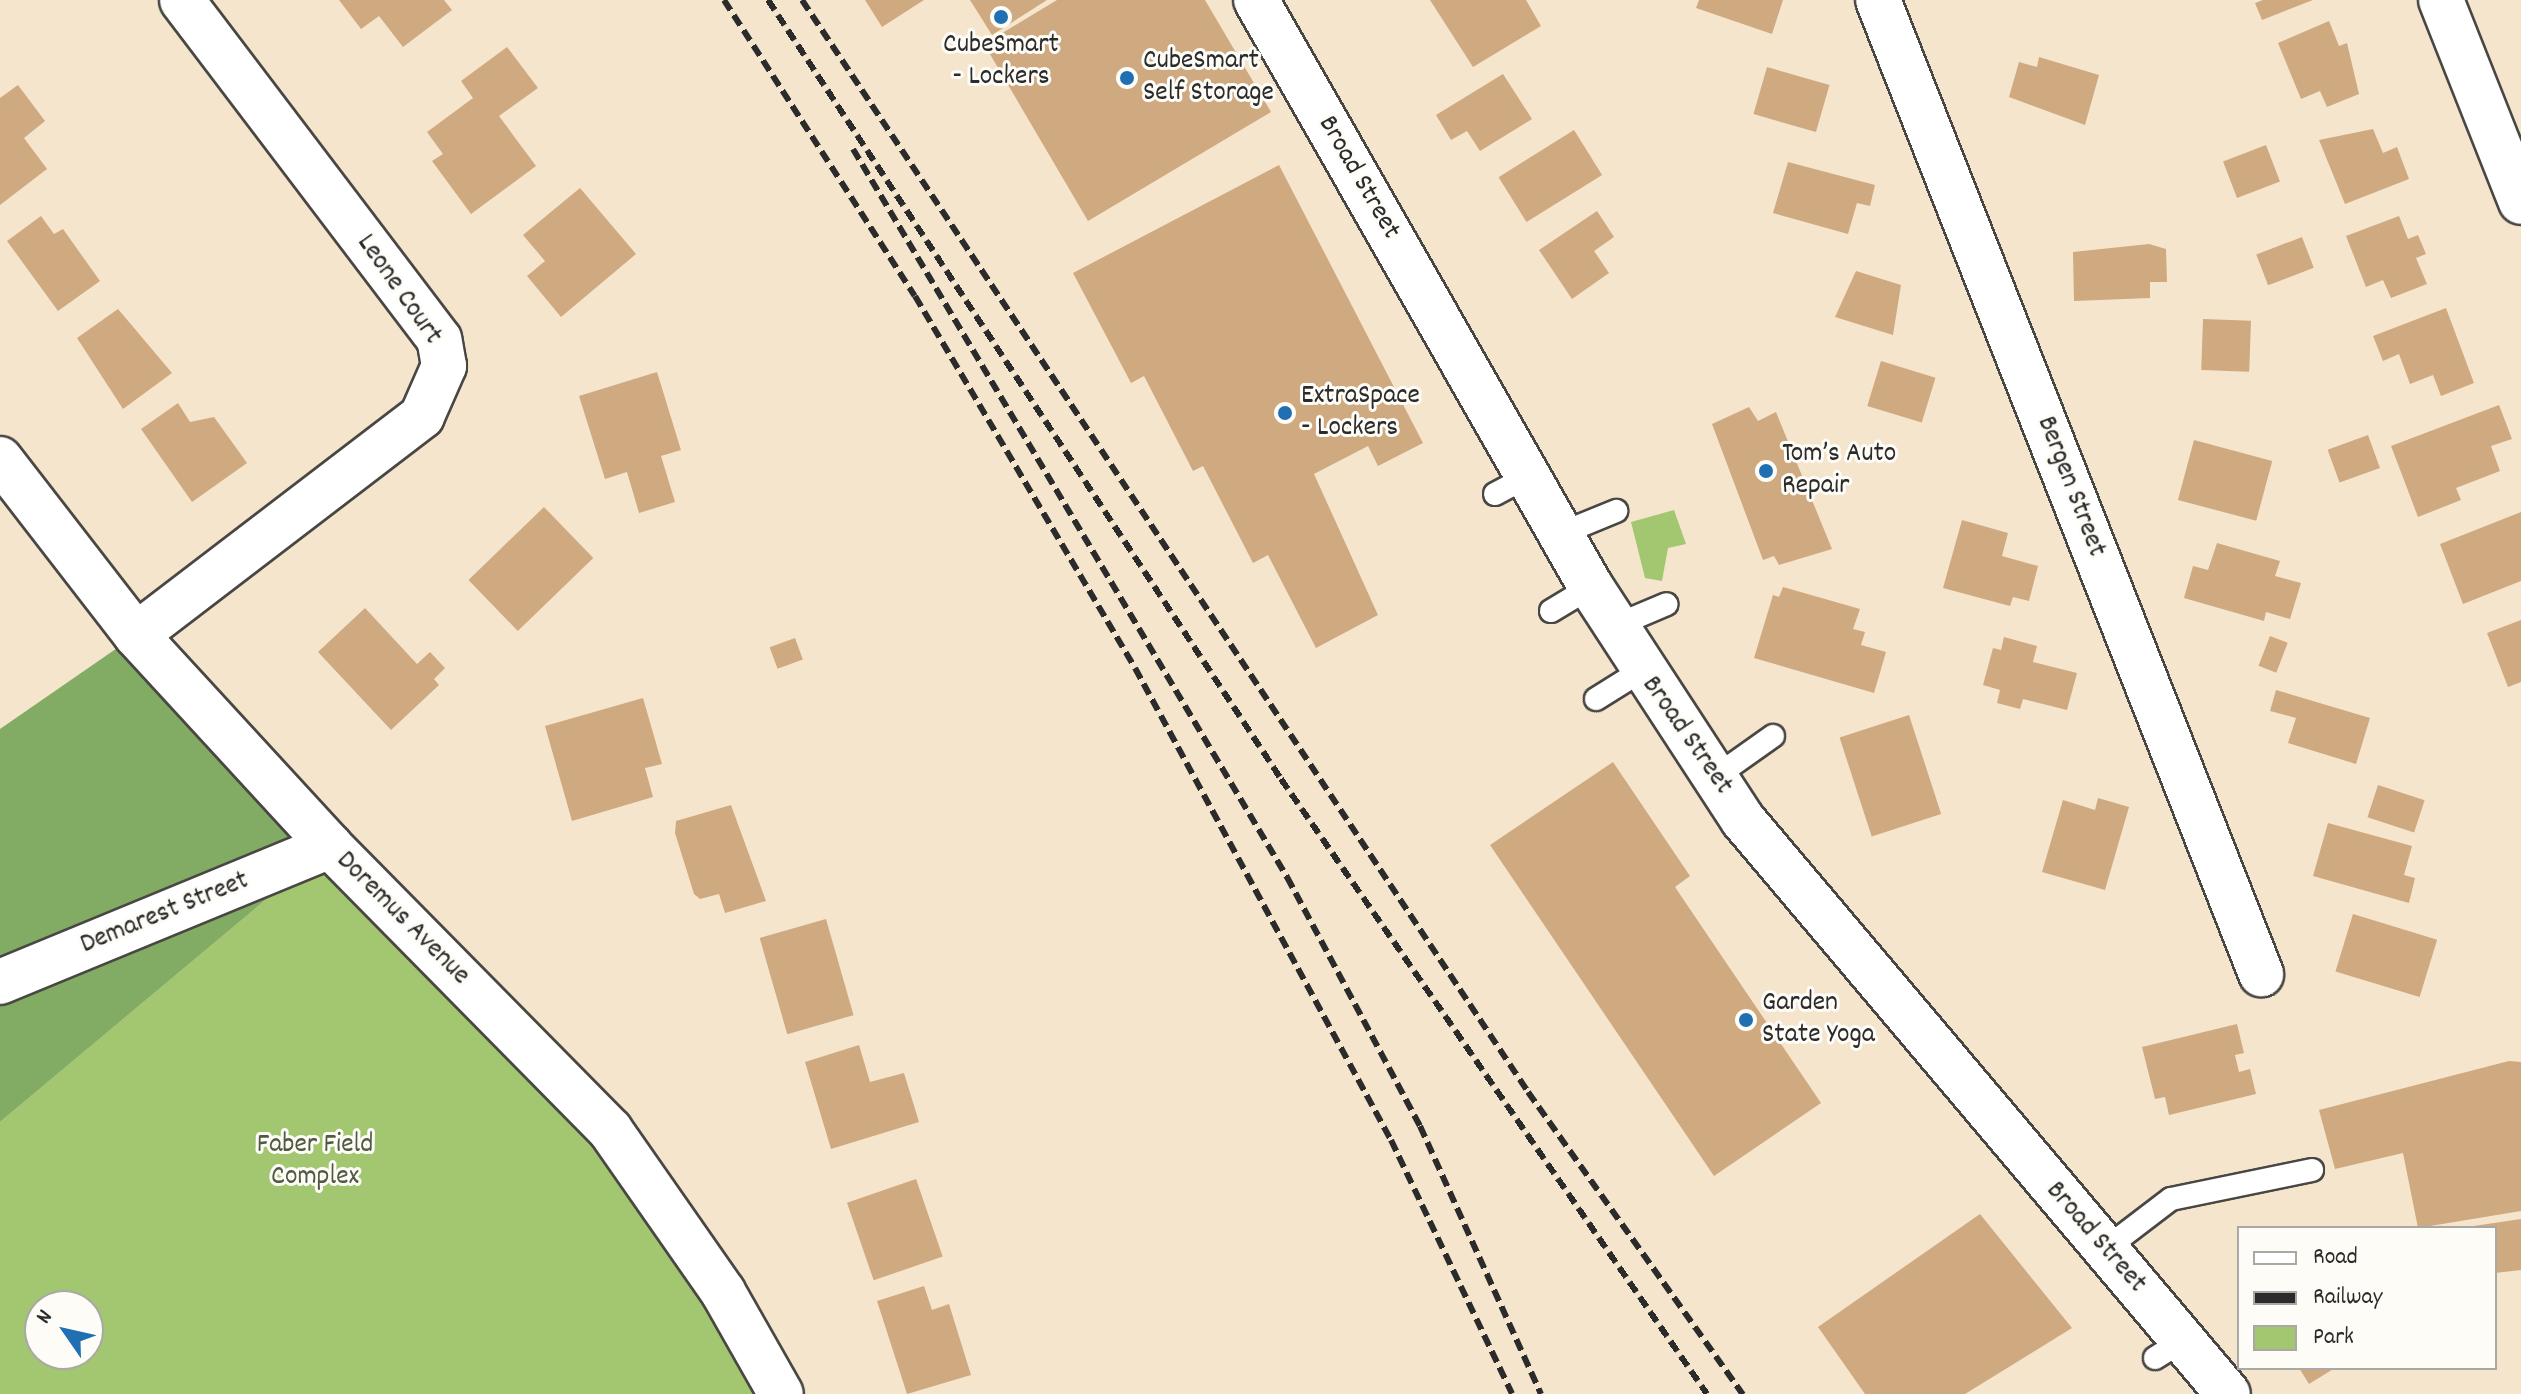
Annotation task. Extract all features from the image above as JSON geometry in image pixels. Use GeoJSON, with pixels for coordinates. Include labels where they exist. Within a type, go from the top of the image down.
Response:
{"type":"FeatureCollection","features":[{"type":"Feature","properties":{"kind":"street","name":"Leone Court"},"geometry":{"type":"LineString","coordinates":[[136,635],[422,416],[444,366],[439,339],[182,0]]}},
{"type":"Feature","properties":{"kind":"street","name":"Broad Street"},"geometry":{"type":"LineString","coordinates":[[1256,0],[1512,485],[1560,534],[1641,671],[1715,777],[2104,1250],[2169,1349],[2228,1394]]}},
{"type":"Feature","properties":{"kind":"street","name":"Bergen Street"},"geometry":{"type":"LineString","coordinates":[[1878,0],[2261,974]]}},
{"type":"Feature","properties":{"kind":"street"},"geometry":{"type":"LineString","coordinates":[[2441,0],[2521,202]]}},
{"type":"Feature","properties":{"kind":"street","name":"Doremus Avenue"},"geometry":{"type":"LineString","coordinates":[[0,459],[136,635],[330,846],[610,1130],[723,1292],[781,1394]]}},
{"type":"Feature","properties":{"kind":"street","name":"Demarest Street"},"geometry":{"type":"LineString","coordinates":[[0,982],[330,846]]}},
{"type":"Feature","properties":{"kind":"lane"},"geometry":{"type":"LineString","coordinates":[[1560,534],[1616,511]]}},
{"type":"Feature","properties":{"kind":"lane"},"geometry":{"type":"LineString","coordinates":[[1551,611],[1591,587]]}},
{"type":"Feature","properties":{"kind":"lane"},"geometry":{"type":"LineString","coordinates":[[1615,626],[1667,604]]}},
{"type":"Feature","properties":{"kind":"lane"},"geometry":{"type":"LineString","coordinates":[[1596,699],[1641,671]]}},
{"type":"Feature","properties":{"kind":"lane"},"geometry":{"type":"LineString","coordinates":[[1715,777],[1773,736]]}},
{"type":"Feature","properties":{"kind":"lane"},"geometry":{"type":"LineString","coordinates":[[2104,1250],[2171,1199],[2312,1170]]}},
{"type":"Feature","properties":{"kind":"green space"},"geometry":{"type":"Polygon","coordinates":[[[1674,510],[1686,544],[1668,548],[1662,581],[1645,578],[1631,522],[1674,510]]]}},
{"type":"Feature","properties":{"kind":"green space"},"geometry":{"type":"Polygon","coordinates":[[[136,635],[330,846],[0,1122],[0,729],[136,635]]]}},
{"type":"Feature","properties":{"kind":"green space","name":"Faber Field Complex"},"geometry":{"type":"Polygon","coordinates":[[[330,846],[610,1130],[781,1394],[0,1394],[0,1122],[330,846]]]}},
{"type":"Feature","properties":{"kind":"building"},"geometry":{"type":"Polygon","coordinates":[[[339,0],[444,0],[452,10],[403,47],[379,16],[361,29],[339,0]]]}},
{"type":"Feature","properties":{"kind":"building","name":"CubeSmart - Lockers"},"geometry":{"type":"Polygon","coordinates":[[[865,0],[924,0],[882,27],[865,0]]]}},
{"type":"Feature","properties":{"kind":"building","name":"CubeSmart - Lockers"},"geometry":{"type":"Polygon","coordinates":[[[970,0],[1047,0],[992,35],[970,0]]]}},
{"type":"Feature","properties":{"kind":"building","name":"CubeSmart Self Storage"},"geometry":{"type":"Polygon","coordinates":[[[1057,0],[1205,0],[1271,112],[1088,221],[984,44],[1057,0]]]}},
{"type":"Feature","properties":{"kind":"building"},"geometry":{"type":"Polygon","coordinates":[[[1430,0],[1526,0],[1541,26],[1473,67],[1430,0]]]}},
{"type":"Feature","properties":{"kind":"building"},"geometry":{"type":"Polygon","coordinates":[[[1699,0],[1783,0],[1772,34],[1696,8],[1699,0]]]}},
{"type":"Feature","properties":{"kind":"building"},"geometry":{"type":"Polygon","coordinates":[[[2263,0],[2313,0],[2262,20],[2255,3],[2263,0]]]}},
{"type":"Feature","properties":{"kind":"building"},"geometry":{"type":"Polygon","coordinates":[[[2329,21],[2339,46],[2347,43],[2359,94],[2327,107],[2320,91],[2301,99],[2278,43],[2329,21]]]}},
{"type":"Feature","properties":{"kind":"building"},"geometry":{"type":"Polygon","coordinates":[[[507,47],[538,88],[499,116],[536,166],[471,214],[432,161],[443,154],[427,132],[473,98],[461,81],[507,47]]]}},
{"type":"Feature","properties":{"kind":"building"},"geometry":{"type":"Polygon","coordinates":[[[2039,57],[2099,75],[2085,125],[2009,97],[2019,62],[2037,67],[2039,57]]]}},
{"type":"Feature","properties":{"kind":"building"},"geometry":{"type":"Polygon","coordinates":[[[1767,67],[1829,85],[1816,132],[1753,114],[1767,67]]]}},
{"type":"Feature","properties":{"kind":"building"},"geometry":{"type":"Polygon","coordinates":[[[1503,74],[1532,119],[1480,151],[1467,131],[1451,140],[1436,115],[1503,74]]]}},
{"type":"Feature","properties":{"kind":"building"},"geometry":{"type":"Polygon","coordinates":[[[18,85],[45,121],[24,138],[47,169],[0,205],[0,98],[18,85]]]}},
{"type":"Feature","properties":{"kind":"building"},"geometry":{"type":"Polygon","coordinates":[[[2373,129],[2383,153],[2397,147],[2409,179],[2345,204],[2319,140],[2373,129]]]}},
{"type":"Feature","properties":{"kind":"building"},"geometry":{"type":"Polygon","coordinates":[[[1574,130],[1602,175],[1527,222],[1499,177],[1574,130]]]}},
{"type":"Feature","properties":{"kind":"building"},"geometry":{"type":"Polygon","coordinates":[[[2266,145],[2280,181],[2237,198],[2223,161],[2266,145]]]}},
{"type":"Feature","properties":{"kind":"building"},"geometry":{"type":"Polygon","coordinates":[[[1788,162],[1875,185],[1870,206],[1857,203],[1848,234],[1773,213],[1788,162]]]}},
{"type":"Feature","properties":{"kind":"building","name":"ExtraSpace - Lockers"},"geometry":{"type":"Polygon","coordinates":[[[1279,165],[1423,443],[1378,466],[1368,446],[1314,474],[1378,615],[1316,648],[1268,555],[1253,563],[1203,466],[1193,471],[1144,376],[1131,383],[1073,273],[1279,165]]]}},
{"type":"Feature","properties":{"kind":"building"},"geometry":{"type":"Polygon","coordinates":[[[580,188],[636,254],[561,317],[527,276],[545,261],[523,235],[580,188]]]}},
{"type":"Feature","properties":{"kind":"building"},"geometry":{"type":"Polygon","coordinates":[[[1597,211],[1614,237],[1594,251],[1609,273],[1572,299],[1539,250],[1597,211]]]}},
{"type":"Feature","properties":{"kind":"building"},"geometry":{"type":"Polygon","coordinates":[[[41,216],[54,234],[63,229],[100,281],[58,311],[7,241],[41,216]]]}},
{"type":"Feature","properties":{"kind":"building"},"geometry":{"type":"Polygon","coordinates":[[[2399,216],[2408,239],[2418,235],[2426,254],[2416,258],[2427,284],[2391,298],[2383,280],[2366,287],[2346,236],[2399,216]]]}},
{"type":"Feature","properties":{"kind":"building"},"geometry":{"type":"Polygon","coordinates":[[[2302,237],[2314,268],[2268,285],[2256,255],[2302,237]]]}},
{"type":"Feature","properties":{"kind":"building"},"geometry":{"type":"Polygon","coordinates":[[[2149,244],[2166,249],[2167,282],[2150,282],[2150,298],[2074,301],[2073,252],[2149,244]]]}},
{"type":"Feature","properties":{"kind":"building"},"geometry":{"type":"Polygon","coordinates":[[[1856,271],[1901,285],[1893,335],[1835,317],[1856,271]]]}},
{"type":"Feature","properties":{"kind":"building"},"geometry":{"type":"Polygon","coordinates":[[[2446,308],[2474,383],[2441,396],[2433,375],[2410,384],[2399,354],[2383,361],[2373,336],[2446,308]]]}},
{"type":"Feature","properties":{"kind":"building"},"geometry":{"type":"Polygon","coordinates":[[[118,309],[172,373],[123,409],[77,338],[118,309]]]}},
{"type":"Feature","properties":{"kind":"building"},"geometry":{"type":"Polygon","coordinates":[[[2203,319],[2251,321],[2249,372],[2201,370],[2203,319]]]}},
{"type":"Feature","properties":{"kind":"building"},"geometry":{"type":"Polygon","coordinates":[[[1881,361],[1936,378],[1922,423],[1867,406],[1881,361]]]}},
{"type":"Feature","properties":{"kind":"building"},"geometry":{"type":"Polygon","coordinates":[[[657,372],[681,450],[661,456],[675,502],[639,513],[627,472],[605,479],[579,396],[657,372]]]}},
{"type":"Feature","properties":{"kind":"building"},"geometry":{"type":"Polygon","coordinates":[[[178,403],[190,422],[214,417],[247,463],[192,502],[141,429],[178,403]]]}},
{"type":"Feature","properties":{"kind":"building"},"geometry":{"type":"Polygon","coordinates":[[[2499,405],[2512,439],[2491,446],[2500,471],[2456,488],[2461,500],[2418,517],[2391,446],[2499,405]]]}},
{"type":"Feature","properties":{"kind":"building","name":"Tom’s Auto Repair"},"geometry":{"type":"Polygon","coordinates":[[[1749,407],[1758,421],[1776,412],[1832,549],[1779,565],[1774,556],[1763,560],[1712,424],[1749,407]]]}},
{"type":"Feature","properties":{"kind":"building"},"geometry":{"type":"Polygon","coordinates":[[[2368,435],[2380,468],[2340,483],[2328,450],[2368,435]]]}},
{"type":"Feature","properties":{"kind":"building"},"geometry":{"type":"Polygon","coordinates":[[[2194,440],[2272,461],[2256,521],[2178,500],[2194,440]]]}},
{"type":"Feature","properties":{"kind":"building"},"geometry":{"type":"Polygon","coordinates":[[[544,507],[593,558],[518,631],[468,580],[544,507]]]}},
{"type":"Feature","properties":{"kind":"building"},"geometry":{"type":"Polygon","coordinates":[[[2521,512],[2521,581],[2463,604],[2440,544],[2521,512]]]}},
{"type":"Feature","properties":{"kind":"building"},"geometry":{"type":"Polygon","coordinates":[[[1962,520],[2008,533],[2002,556],[2038,566],[2029,601],[2013,597],[2010,606],[1943,588],[1962,520]]]}},
{"type":"Feature","properties":{"kind":"building"},"geometry":{"type":"Polygon","coordinates":[[[2217,543],[2280,561],[2275,576],[2301,583],[2290,619],[2266,612],[2264,621],[2184,598],[2193,566],[2208,570],[2217,543]]]}},
{"type":"Feature","properties":{"kind":"building"},"geometry":{"type":"Polygon","coordinates":[[[1783,587],[1860,609],[1853,629],[1865,632],[1861,645],[1886,652],[1874,693],[1754,658],[1773,595],[1779,597],[1783,587]]]}},
{"type":"Feature","properties":{"kind":"building"},"geometry":{"type":"Polygon","coordinates":[[[365,608],[417,664],[430,652],[445,668],[434,679],[439,685],[391,730],[318,652],[365,608]]]}},
{"type":"Feature","properties":{"kind":"building"},"geometry":{"type":"Polygon","coordinates":[[[2521,620],[2521,682],[2508,687],[2487,633],[2521,620]]]}},
{"type":"Feature","properties":{"kind":"building"},"geometry":{"type":"Polygon","coordinates":[[[2270,636],[2288,643],[2276,673],[2259,666],[2270,636]]]}},
{"type":"Feature","properties":{"kind":"building"},"geometry":{"type":"Polygon","coordinates":[[[2004,637],[2037,646],[2033,662],[2077,673],[2067,710],[2023,699],[2020,709],[1997,703],[2000,690],[1983,685],[1993,648],[2001,650],[2004,637]]]}},
{"type":"Feature","properties":{"kind":"building"},"geometry":{"type":"Polygon","coordinates":[[[795,638],[803,660],[777,669],[770,647],[795,638]]]}},
{"type":"Feature","properties":{"kind":"building"},"geometry":{"type":"Polygon","coordinates":[[[2276,690],[2370,718],[2356,764],[2288,743],[2296,718],[2270,711],[2276,690]]]}},
{"type":"Feature","properties":{"kind":"building"},"geometry":{"type":"Polygon","coordinates":[[[643,698],[662,764],[645,768],[653,797],[572,821],[545,726],[643,698]]]}},
{"type":"Feature","properties":{"kind":"building"},"geometry":{"type":"Polygon","coordinates":[[[1909,715],[1941,814],[1872,836],[1840,738],[1909,715]]]}},
{"type":"Feature","properties":{"kind":"building"},"geometry":{"type":"Polygon","coordinates":[[[1613,762],[1690,876],[1675,887],[1821,1103],[1714,1176],[1490,845],[1613,762]]]}},
{"type":"Feature","properties":{"kind":"building"},"geometry":{"type":"Polygon","coordinates":[[[2378,785],[2425,800],[2414,832],[2367,817],[2378,785]]]}},
{"type":"Feature","properties":{"kind":"building"},"geometry":{"type":"Polygon","coordinates":[[[2098,798],[2129,807],[2105,890],[2042,872],[2063,800],[2095,810],[2098,798]]]}},
{"type":"Feature","properties":{"kind":"building"},"geometry":{"type":"Polygon","coordinates":[[[731,805],[766,901],[725,913],[719,894],[700,899],[694,894],[675,833],[676,821],[731,805]]]}},
{"type":"Feature","properties":{"kind":"building"},"geometry":{"type":"Polygon","coordinates":[[[2328,823],[2412,846],[2404,875],[2415,878],[2409,903],[2313,876],[2328,823]]]}},
{"type":"Feature","properties":{"kind":"building"},"geometry":{"type":"Polygon","coordinates":[[[2353,914],[2437,940],[2420,997],[2335,971],[2353,914]]]}},
{"type":"Feature","properties":{"kind":"building"},"geometry":{"type":"Polygon","coordinates":[[[826,919],[854,1015],[787,1034],[760,938],[826,919]]]}},
{"type":"Feature","properties":{"kind":"building"},"geometry":{"type":"Polygon","coordinates":[[[2237,1024],[2244,1053],[2235,1055],[2239,1072],[2250,1069],[2256,1094],[2169,1115],[2165,1097],[2155,1099],[2142,1047],[2237,1024]]]}},
{"type":"Feature","properties":{"kind":"building"},"geometry":{"type":"Polygon","coordinates":[[[859,1045],[870,1082],[904,1073],[919,1122],[831,1149],[805,1062],[859,1045]]]}},
{"type":"Feature","properties":{"kind":"building"},"geometry":{"type":"Polygon","coordinates":[[[2509,1061],[2521,1062],[2521,1211],[2418,1226],[2403,1153],[2335,1169],[2319,1110],[2509,1061]]]}},
{"type":"Feature","properties":{"kind":"building"},"geometry":{"type":"Polygon","coordinates":[[[916,1179],[943,1257],[874,1280],[847,1203],[916,1179]]]}},
{"type":"Feature","properties":{"kind":"building"},"geometry":{"type":"Polygon","coordinates":[[[1980,1214],[2072,1328],[1965,1394],[1865,1394],[1818,1327],[1980,1214]]]}},
{"type":"Feature","properties":{"kind":"building"},"geometry":{"type":"Polygon","coordinates":[[[2521,1219],[2521,1270],[2497,1273],[2497,1226],[2474,1226],[2521,1219]]]}},
{"type":"Feature","properties":{"kind":"building"},"geometry":{"type":"Polygon","coordinates":[[[924,1286],[932,1310],[949,1304],[971,1375],[907,1394],[877,1301],[924,1286]]]}},
{"type":"Feature","properties":{"kind":"building"},"geometry":{"type":"Polygon","coordinates":[[[2300,1370],[2332,1370],[2309,1384],[2300,1370]]]}},
{"type":"Feature","properties":{"kind":"railway"},"geometry":{"type":"LineString","coordinates":[[724,0],[915,296],[1135,668],[1391,1140],[1512,1394]]}},
{"type":"Feature","properties":{"kind":"railway"},"geometry":{"type":"LineString","coordinates":[[768,0],[1281,779],[1707,1394]]}},
{"type":"Feature","properties":{"kind":"railway"},"geometry":{"type":"LineString","coordinates":[[802,0],[1528,1092],[1743,1394]]}},
{"type":"Feature","properties":{"kind":"railway"},"geometry":{"type":"LineString","coordinates":[[853,149],[1287,877],[1420,1126],[1541,1394]]}},
{"type":"Feature","properties":{"kind":"place","name":"CubeSmart - Lockers"},"geometry":{"type":"Point","coordinates":[1001,17]}},
{"type":"Feature","properties":{"kind":"place","name":"CubeSmart Self Storage"},"geometry":{"type":"Point","coordinates":[1127,78]}},
{"type":"Feature","properties":{"kind":"place","name":"ExtraSpace - Lockers"},"geometry":{"type":"Point","coordinates":[1285,413]}},
{"type":"Feature","properties":{"kind":"place","name":"Tom’s Auto Repair"},"geometry":{"type":"Point","coordinates":[1766,471]}},
{"type":"Feature","properties":{"kind":"place","name":"Garden State Yoga"},"geometry":{"type":"Point","coordinates":[1746,1020]}}]}
